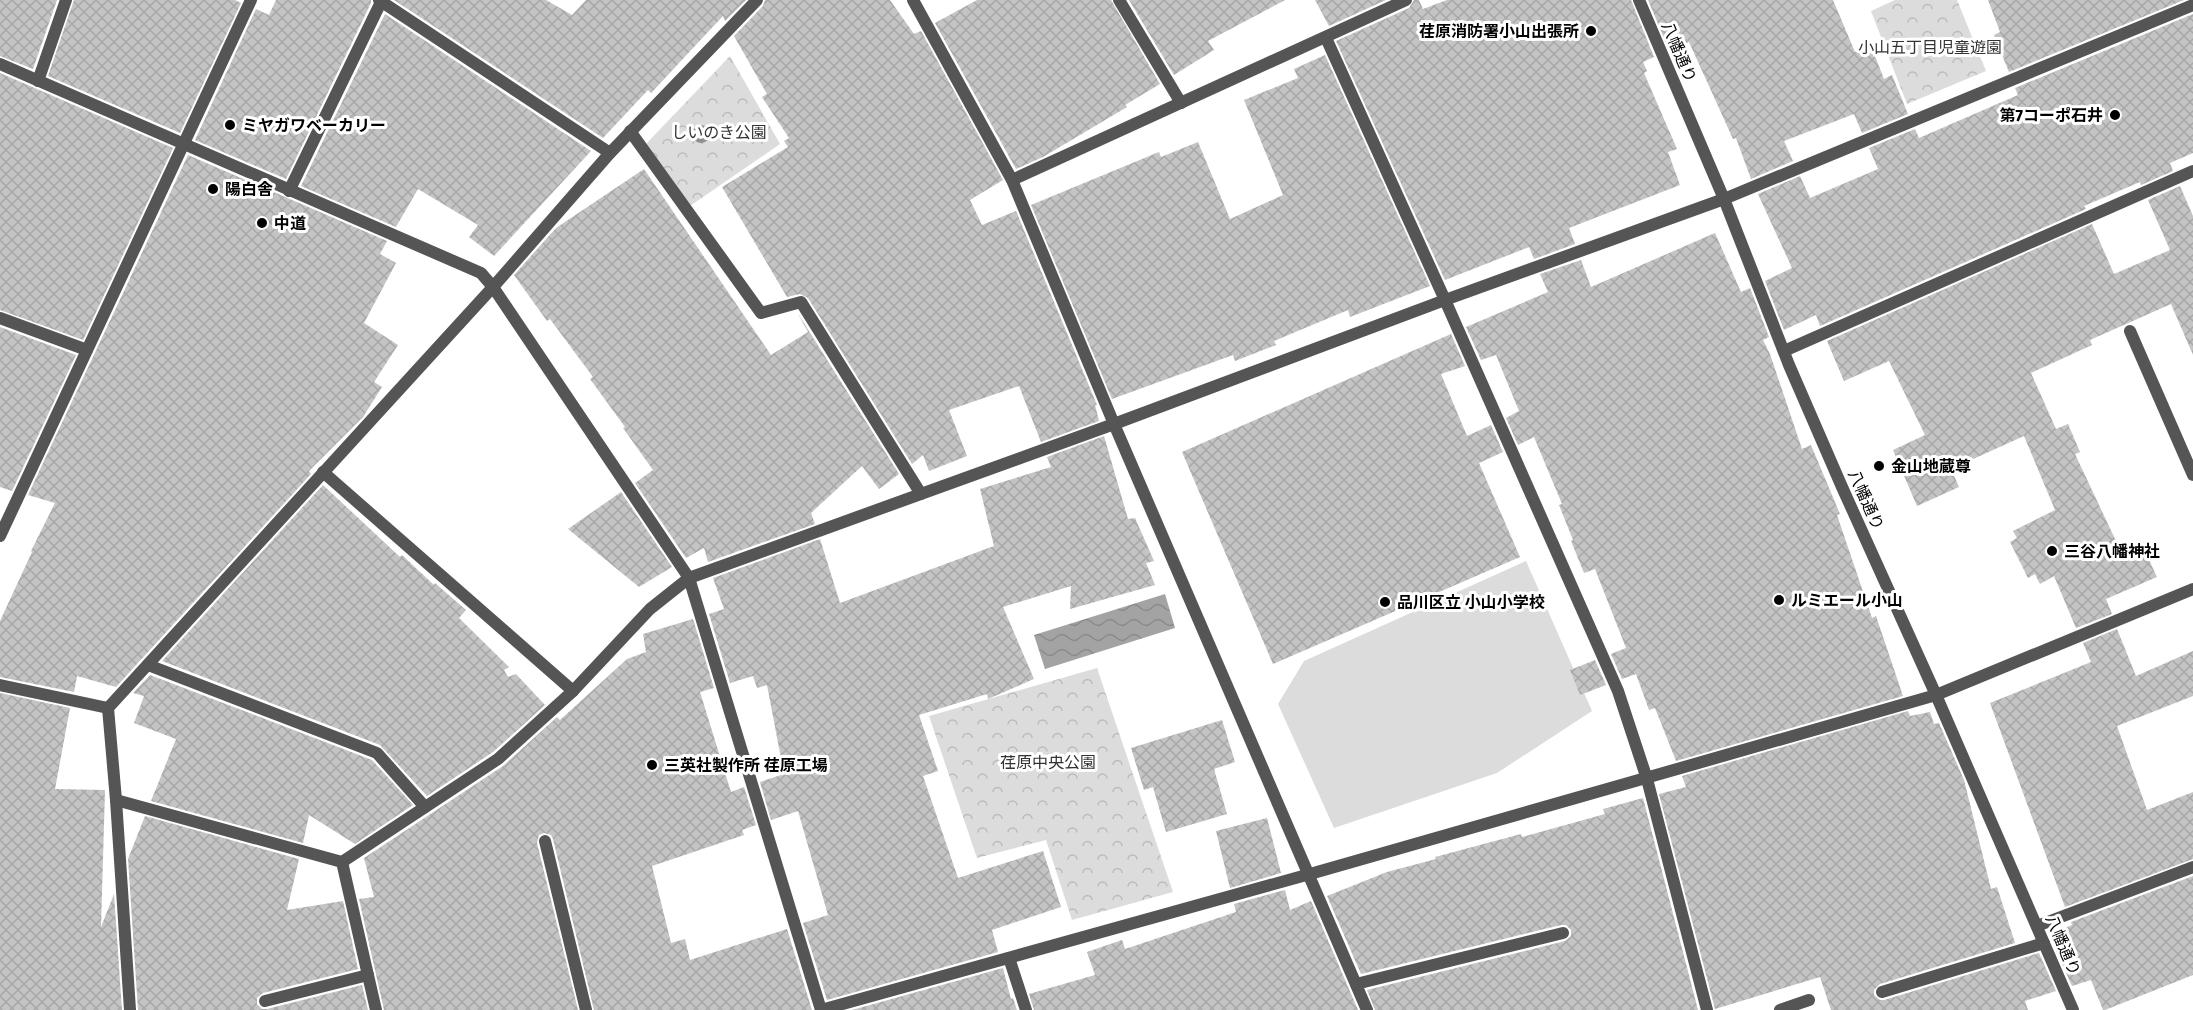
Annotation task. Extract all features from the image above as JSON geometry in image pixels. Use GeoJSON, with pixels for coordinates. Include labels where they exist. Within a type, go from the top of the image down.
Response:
{"type":"FeatureCollection","features":[{"type":"Feature","properties":{"kind":"street"},"geometry":{"type":"LineString","coordinates":[[38,81],[66,0]]}},
{"type":"Feature","properties":{"kind":"street"},"geometry":{"type":"LineString","coordinates":[[0,536],[251,0]]}},
{"type":"Feature","properties":{"kind":"street"},"geometry":{"type":"LineString","coordinates":[[130,1010],[117,800],[108,708],[494,287],[630,131],[757,0]]}},
{"type":"Feature","properties":{"kind":"street"},"geometry":{"type":"LineString","coordinates":[[913,0],[1011,180],[1367,1010]]}},
{"type":"Feature","properties":{"kind":"street"},"geometry":{"type":"LineString","coordinates":[[1119,0],[1181,103]]}},
{"type":"Feature","properties":{"kind":"street"},"geometry":{"type":"LineString","coordinates":[[1011,180],[1406,0]]}},
{"type":"Feature","properties":{"kind":"street","name":"八幡通り"},"geometry":{"type":"LineString","coordinates":[[1639,0],[1724,199],[1784,351],[1842,488],[1936,695],[2073,1010]]}},
{"type":"Feature","properties":{"kind":"street"},"geometry":{"type":"LineString","coordinates":[[289,190],[380,1],[610,153]]}},
{"type":"Feature","properties":{"kind":"street"},"geometry":{"type":"LineString","coordinates":[[117,800],[342,862],[498,759],[573,691],[650,609],[689,578],[1724,199],[2193,5]]}},
{"type":"Feature","properties":{"kind":"street"},"geometry":{"type":"LineString","coordinates":[[1326,38],[1618,691],[1647,779],[1707,1010]]}},
{"type":"Feature","properties":{"kind":"street"},"geometry":{"type":"LineString","coordinates":[[0,64],[481,273],[494,287],[689,578],[821,1010],[1647,779],[1936,695],[2193,589]]}},
{"type":"Feature","properties":{"kind":"street"},"geometry":{"type":"LineString","coordinates":[[630,131],[761,313],[801,302],[921,494]]}},
{"type":"Feature","properties":{"kind":"street"},"geometry":{"type":"LineString","coordinates":[[1784,351],[2193,171]]}},
{"type":"Feature","properties":{"kind":"street"},"geometry":{"type":"LineString","coordinates":[[0,318],[87,350]]}},
{"type":"Feature","properties":{"kind":"street"},"geometry":{"type":"LineString","coordinates":[[2130,331],[2193,475]]}},
{"type":"Feature","properties":{"kind":"street"},"geometry":{"type":"LineString","coordinates":[[324,472],[573,691]]}},
{"type":"Feature","properties":{"kind":"street"},"geometry":{"type":"LineString","coordinates":[[148,665],[377,753],[425,807]]}},
{"type":"Feature","properties":{"kind":"street"},"geometry":{"type":"LineString","coordinates":[[0,685],[108,708]]}},
{"type":"Feature","properties":{"kind":"street"},"geometry":{"type":"LineString","coordinates":[[545,841],[586,1010]]}},
{"type":"Feature","properties":{"kind":"street"},"geometry":{"type":"LineString","coordinates":[[342,862],[376,1010]]}},
{"type":"Feature","properties":{"kind":"street"},"geometry":{"type":"LineString","coordinates":[[2037,926],[2193,867]]}},
{"type":"Feature","properties":{"kind":"street"},"geometry":{"type":"LineString","coordinates":[[1356,984],[1563,933]]}},
{"type":"Feature","properties":{"kind":"street"},"geometry":{"type":"LineString","coordinates":[[1882,992],[2044,943]]}},
{"type":"Feature","properties":{"kind":"street"},"geometry":{"type":"LineString","coordinates":[[1009,958],[1026,1010]]}},
{"type":"Feature","properties":{"kind":"street"},"geometry":{"type":"LineString","coordinates":[[265,1001],[368,975]]}},
{"type":"Feature","properties":{"kind":"street"},"geometry":{"type":"LineString","coordinates":[[1780,1010],[1809,1000]]}},
{"type":"Feature","properties":{"kind":"green space","name":"小山五丁目児童遊園"},"geometry":{"type":"Polygon","coordinates":[[[1895,0],[1957,0],[1986,71],[1907,104],[1871,11],[1895,0]]]}},
{"type":"Feature","properties":{"kind":"green space","name":"しいのき公園"},"geometry":{"type":"Polygon","coordinates":[[[730,56],[780,144],[690,206],[646,144],[730,56]]]}},
{"type":"Feature","properties":{"kind":"green space"},"geometry":{"type":"Polygon","coordinates":[[[1526,561],[1592,711],[1497,773],[1334,828],[1278,704],[1304,661],[1526,561]]]}},
{"type":"Feature","properties":{"kind":"green space","name":"荏原中央公園"},"geometry":{"type":"Polygon","coordinates":[[[1097,668],[1173,892],[1072,920],[1046,840],[977,858],[929,716],[1097,668]]]}},
{"type":"Feature","properties":{"kind":"water"},"geometry":{"type":"Polygon","coordinates":[[[1165,594],[1175,628],[1045,669],[1034,635],[1165,594]]]}},
{"type":"Feature","properties":{"kind":"building"},"geometry":{"type":"Polygon","coordinates":[[[0,0],[57,0],[33,69],[0,56],[0,0]]]}},
{"type":"Feature","properties":{"kind":"building"},"geometry":{"type":"Polygon","coordinates":[[[74,0],[235,0],[241,3],[180,133],[48,76],[74,0]]]}},
{"type":"Feature","properties":{"kind":"building"},"geometry":{"type":"Polygon","coordinates":[[[276,0],[371,0],[286,179],[195,140],[256,9],[269,15],[276,0]]]}},
{"type":"Feature","properties":{"kind":"building"},"geometry":{"type":"Polygon","coordinates":[[[394,0],[546,0],[572,15],[586,0],[746,0],[725,21],[723,16],[651,93],[648,90],[603,138],[394,0]]]}},
{"type":"Feature","properties":{"kind":"building"},"geometry":{"type":"Polygon","coordinates":[[[765,0],[890,0],[914,34],[921,31],[1003,180],[970,200],[982,225],[1016,211],[1097,405],[1095,405],[1099,421],[1041,442],[1019,386],[949,410],[967,456],[929,471],[923,455],[912,464],[808,298],[800,294],[787,297],[722,187],[788,147],[784,141],[789,138],[762,97],[767,94],[734,36],[763,6],[765,0]]]}},
{"type":"Feature","properties":{"kind":"building"},"geometry":{"type":"Polygon","coordinates":[[[977,0],[1111,0],[1160,84],[1125,105],[1127,107],[1043,157],[1016,169],[935,23],[977,0]]]}},
{"type":"Feature","properties":{"kind":"building"},"geometry":{"type":"Polygon","coordinates":[[[1129,0],[1285,0],[1208,41],[1214,50],[1174,75],[1129,0]]]}},
{"type":"Feature","properties":{"kind":"building"},"geometry":{"type":"Polygon","coordinates":[[[1315,0],[1386,0],[1329,26],[1315,0]]]}},
{"type":"Feature","properties":{"kind":"building"},"geometry":{"type":"Polygon","coordinates":[[[1414,0],[1419,0],[1423,9],[1447,0],[1631,0],[1654,57],[1643,62],[1647,71],[1644,73],[1677,149],[1668,152],[1680,185],[1569,228],[1575,244],[1534,259],[1529,247],[1445,280],[1336,41],[1409,8],[1414,0]]]}},
{"type":"Feature","properties":{"kind":"building"},"geometry":{"type":"Polygon","coordinates":[[[1648,0],[1833,0],[1855,52],[1871,46],[1884,79],[1892,75],[1908,114],[1862,133],[1854,114],[1784,141],[1793,161],[1751,179],[1736,138],[1733,139],[1689,42],[1669,50],[1648,0]]]}},
{"type":"Feature","properties":{"kind":"building"},"geometry":{"type":"Polygon","coordinates":[[[1988,0],[2184,0],[2009,72],[1994,35],[2000,32],[1988,0]]]}},
{"type":"Feature","properties":{"kind":"building"},"geometry":{"type":"Polygon","coordinates":[[[385,14],[591,151],[494,256],[469,237],[478,225],[418,189],[396,227],[301,186],[385,14]]]}},
{"type":"Feature","properties":{"kind":"building"},"geometry":{"type":"Polygon","coordinates":[[[2193,14],[2193,153],[2170,163],[2173,171],[2141,185],[2140,182],[2084,206],[2086,209],[1820,326],[1816,315],[1784,330],[1765,281],[1792,268],[1758,194],[1800,176],[1810,198],[1878,169],[1869,148],[1915,129],[1919,138],[2018,95],[2015,88],[2193,14]]]}},
{"type":"Feature","properties":{"kind":"building"},"geometry":{"type":"Polygon","coordinates":[[[1325,55],[1430,286],[1350,317],[1348,310],[1274,341],[1276,345],[1235,361],[1233,355],[1112,399],[1031,205],[1159,152],[1161,157],[1198,142],[1230,219],[1283,195],[1244,100],[1298,78],[1294,69],[1325,55]]]}},
{"type":"Feature","properties":{"kind":"building"},"geometry":{"type":"Polygon","coordinates":[[[0,73],[173,148],[83,340],[0,310],[0,73]]]}},
{"type":"Feature","properties":{"kind":"building"},"geometry":{"type":"Polygon","coordinates":[[[188,155],[387,241],[380,254],[396,263],[364,323],[398,345],[374,382],[382,387],[363,417],[309,471],[311,474],[116,687],[77,676],[74,692],[0,677],[0,621],[55,503],[28,495],[188,155]]]}},
{"type":"Feature","properties":{"kind":"building"},"geometry":{"type":"Polygon","coordinates":[[[644,169],[771,355],[808,332],[797,312],[899,474],[879,489],[862,466],[811,513],[815,524],[708,562],[704,548],[686,558],[635,483],[653,470],[590,379],[593,377],[550,319],[547,321],[514,275],[556,228],[644,169]]]}},
{"type":"Feature","properties":{"kind":"building"},"geometry":{"type":"Polygon","coordinates":[[[2180,186],[2193,216],[2193,355],[2171,304],[2090,340],[2092,345],[2031,373],[2056,429],[2068,424],[2080,452],[2075,454],[2124,558],[2144,549],[2157,577],[2106,599],[2112,614],[2076,628],[2054,576],[2040,584],[2035,574],[2028,578],[2010,542],[2017,538],[2013,531],[2055,510],[2024,436],[1951,469],[1959,487],[1917,506],[1893,450],[1925,435],[1889,361],[1844,381],[1827,341],[2092,224],[2114,274],[2170,250],[2148,200],[2180,186]]]}},
{"type":"Feature","properties":{"kind":"building"},"geometry":{"type":"Polygon","coordinates":[[[1715,233],[1741,292],[1750,288],[1769,337],[1763,340],[1770,354],[1802,449],[1811,445],[1840,514],[1837,515],[1872,618],[1876,616],[1903,696],[1676,761],[1655,708],[1649,710],[1636,674],[1622,679],[1611,654],[1626,648],[1595,569],[1584,573],[1559,505],[1562,504],[1534,437],[1518,445],[1506,418],[1519,411],[1496,355],[1481,360],[1466,327],[1548,292],[1540,274],[1581,260],[1591,287],[1715,233]]]}},
{"type":"Feature","properties":{"kind":"building"},"geometry":{"type":"Polygon","coordinates":[[[0,327],[76,355],[12,491],[0,487],[0,327]]]}},
{"type":"Feature","properties":{"kind":"building"},"geometry":{"type":"Polygon","coordinates":[[[1451,334],[1465,366],[1441,374],[1467,436],[1491,425],[1503,452],[1479,463],[1520,557],[1273,664],[1182,452],[1451,334]]]}},
{"type":"Feature","properties":{"kind":"building"},"geometry":{"type":"Polygon","coordinates":[[[1104,436],[1128,519],[1135,518],[1154,561],[1146,563],[1155,585],[1070,609],[1071,586],[1003,607],[1034,679],[988,699],[987,694],[919,715],[938,771],[923,776],[958,878],[1043,851],[1061,907],[992,930],[998,952],[827,1000],[803,923],[828,915],[798,811],[771,820],[760,782],[784,774],[767,685],[757,688],[753,676],[730,683],[709,614],[724,609],[713,578],[820,539],[840,603],[994,546],[980,489],[1051,467],[1047,457],[1104,436]]]}},
{"type":"Feature","properties":{"kind":"building"},"geometry":{"type":"Polygon","coordinates":[[[323,485],[400,557],[402,555],[434,585],[435,583],[466,610],[459,618],[509,667],[504,670],[508,677],[516,674],[545,705],[493,752],[427,796],[380,745],[162,661],[323,485]]]}},
{"type":"Feature","properties":{"kind":"building"},"geometry":{"type":"Polygon","coordinates":[[[621,492],[672,567],[639,587],[568,529],[621,492]]]}},
{"type":"Feature","properties":{"kind":"building"},"geometry":{"type":"Polygon","coordinates":[[[693,619],[714,688],[700,692],[731,792],[744,787],[756,825],[742,830],[744,835],[652,866],[671,943],[685,939],[690,960],[787,929],[812,1010],[594,1010],[553,839],[551,835],[544,833],[539,835],[537,843],[578,1010],[384,1010],[359,899],[374,897],[364,858],[503,766],[557,717],[560,720],[627,659],[646,652],[643,634],[693,619]]]}},
{"type":"Feature","properties":{"kind":"building"},"geometry":{"type":"Polygon","coordinates":[[[2117,629],[2136,676],[2193,651],[2193,696],[2117,726],[2147,810],[2193,792],[2193,859],[2065,907],[1990,703],[2091,662],[2083,643],[2117,629]]]}},
{"type":"Feature","properties":{"kind":"building"},"geometry":{"type":"Polygon","coordinates":[[[1595,660],[1606,685],[1580,695],[1570,670],[1595,660]]]}},
{"type":"Feature","properties":{"kind":"building"},"geometry":{"type":"Polygon","coordinates":[[[150,675],[372,760],[413,805],[355,844],[309,815],[303,843],[151,801],[176,739],[134,723],[144,696],[133,693],[150,675]]]}},
{"type":"Feature","properties":{"kind":"building"},"geometry":{"type":"Polygon","coordinates":[[[0,693],[70,708],[55,789],[105,790],[101,927],[114,894],[122,1010],[0,1010],[0,693]]]}},
{"type":"Feature","properties":{"kind":"building"},"geometry":{"type":"Polygon","coordinates":[[[1908,711],[1910,716],[1930,712],[1934,724],[1939,723],[1964,780],[1991,889],[1997,887],[2015,943],[1880,984],[1874,990],[1874,995],[1884,1000],[2039,953],[2056,991],[2025,1001],[2028,1010],[1831,1010],[1820,977],[1715,1009],[1659,794],[1686,787],[1682,776],[1908,711]]]}},
{"type":"Feature","properties":{"kind":"building"},"geometry":{"type":"Polygon","coordinates":[[[1222,720],[1235,762],[1214,769],[1227,814],[1166,832],[1153,787],[1144,790],[1131,748],[1222,720]]]}},
{"type":"Feature","properties":{"kind":"building"},"geometry":{"type":"Polygon","coordinates":[[[1643,798],[1698,1010],[1375,1010],[1367,990],[1565,941],[1571,936],[1571,930],[1566,925],[1561,925],[1361,974],[1327,896],[1387,872],[1436,859],[1435,857],[1521,834],[1522,837],[1605,814],[1603,809],[1643,798]]]}},
{"type":"Feature","properties":{"kind":"building"},"geometry":{"type":"Polygon","coordinates":[[[145,816],[299,859],[287,910],[343,901],[358,969],[263,993],[257,998],[257,1004],[262,1009],[362,985],[368,1010],[138,1010],[128,859],[145,816]]]}},
{"type":"Feature","properties":{"kind":"building"},"geometry":{"type":"Polygon","coordinates":[[[1267,818],[1281,873],[1230,888],[1216,831],[1267,818]]]}},
{"type":"Feature","properties":{"kind":"building"},"geometry":{"type":"Polygon","coordinates":[[[2193,876],[2193,975],[2105,1010],[2103,1010],[2091,980],[2072,986],[2049,935],[2072,925],[2071,922],[2193,876]]]}},
{"type":"Feature","properties":{"kind":"building"},"geometry":{"type":"Polygon","coordinates":[[[1285,890],[1290,910],[1311,901],[1358,1010],[1034,1010],[1029,994],[1095,975],[1087,952],[1122,940],[1125,949],[1236,912],[1234,904],[1285,890]]]}},
{"type":"Feature","properties":{"kind":"building"},"geometry":{"type":"Polygon","coordinates":[[[1003,968],[1011,999],[1013,998],[1017,1010],[852,1010],[1003,968]]]}},
{"type":"Feature","properties":{"kind":"place","name":"荏原消防署小山出張所"},"geometry":{"type":"Point","coordinates":[1591,31]}},
{"type":"Feature","properties":{"kind":"place","name":"第7コーポ石井"},"geometry":{"type":"Point","coordinates":[2115,115]}},
{"type":"Feature","properties":{"kind":"place","name":"ミヤガワベーカリー"},"geometry":{"type":"Point","coordinates":[230,125]}},
{"type":"Feature","properties":{"kind":"place","name":"陽白舎"},"geometry":{"type":"Point","coordinates":[213,189]}},
{"type":"Feature","properties":{"kind":"place","name":"中道"},"geometry":{"type":"Point","coordinates":[262,223]}},
{"type":"Feature","properties":{"kind":"place","name":"金山地蔵尊"},"geometry":{"type":"Point","coordinates":[1879,466]}},
{"type":"Feature","properties":{"kind":"place","name":"三谷八幡神社"},"geometry":{"type":"Point","coordinates":[2052,551]}},
{"type":"Feature","properties":{"kind":"place","name":"ルミエール小山"},"geometry":{"type":"Point","coordinates":[1779,600]}},
{"type":"Feature","properties":{"kind":"place","name":"品川区立 小山小学校"},"geometry":{"type":"Point","coordinates":[1385,602]}},
{"type":"Feature","properties":{"kind":"place","name":"三英社製作所 荏原工場"},"geometry":{"type":"Point","coordinates":[652,765]}}]}
